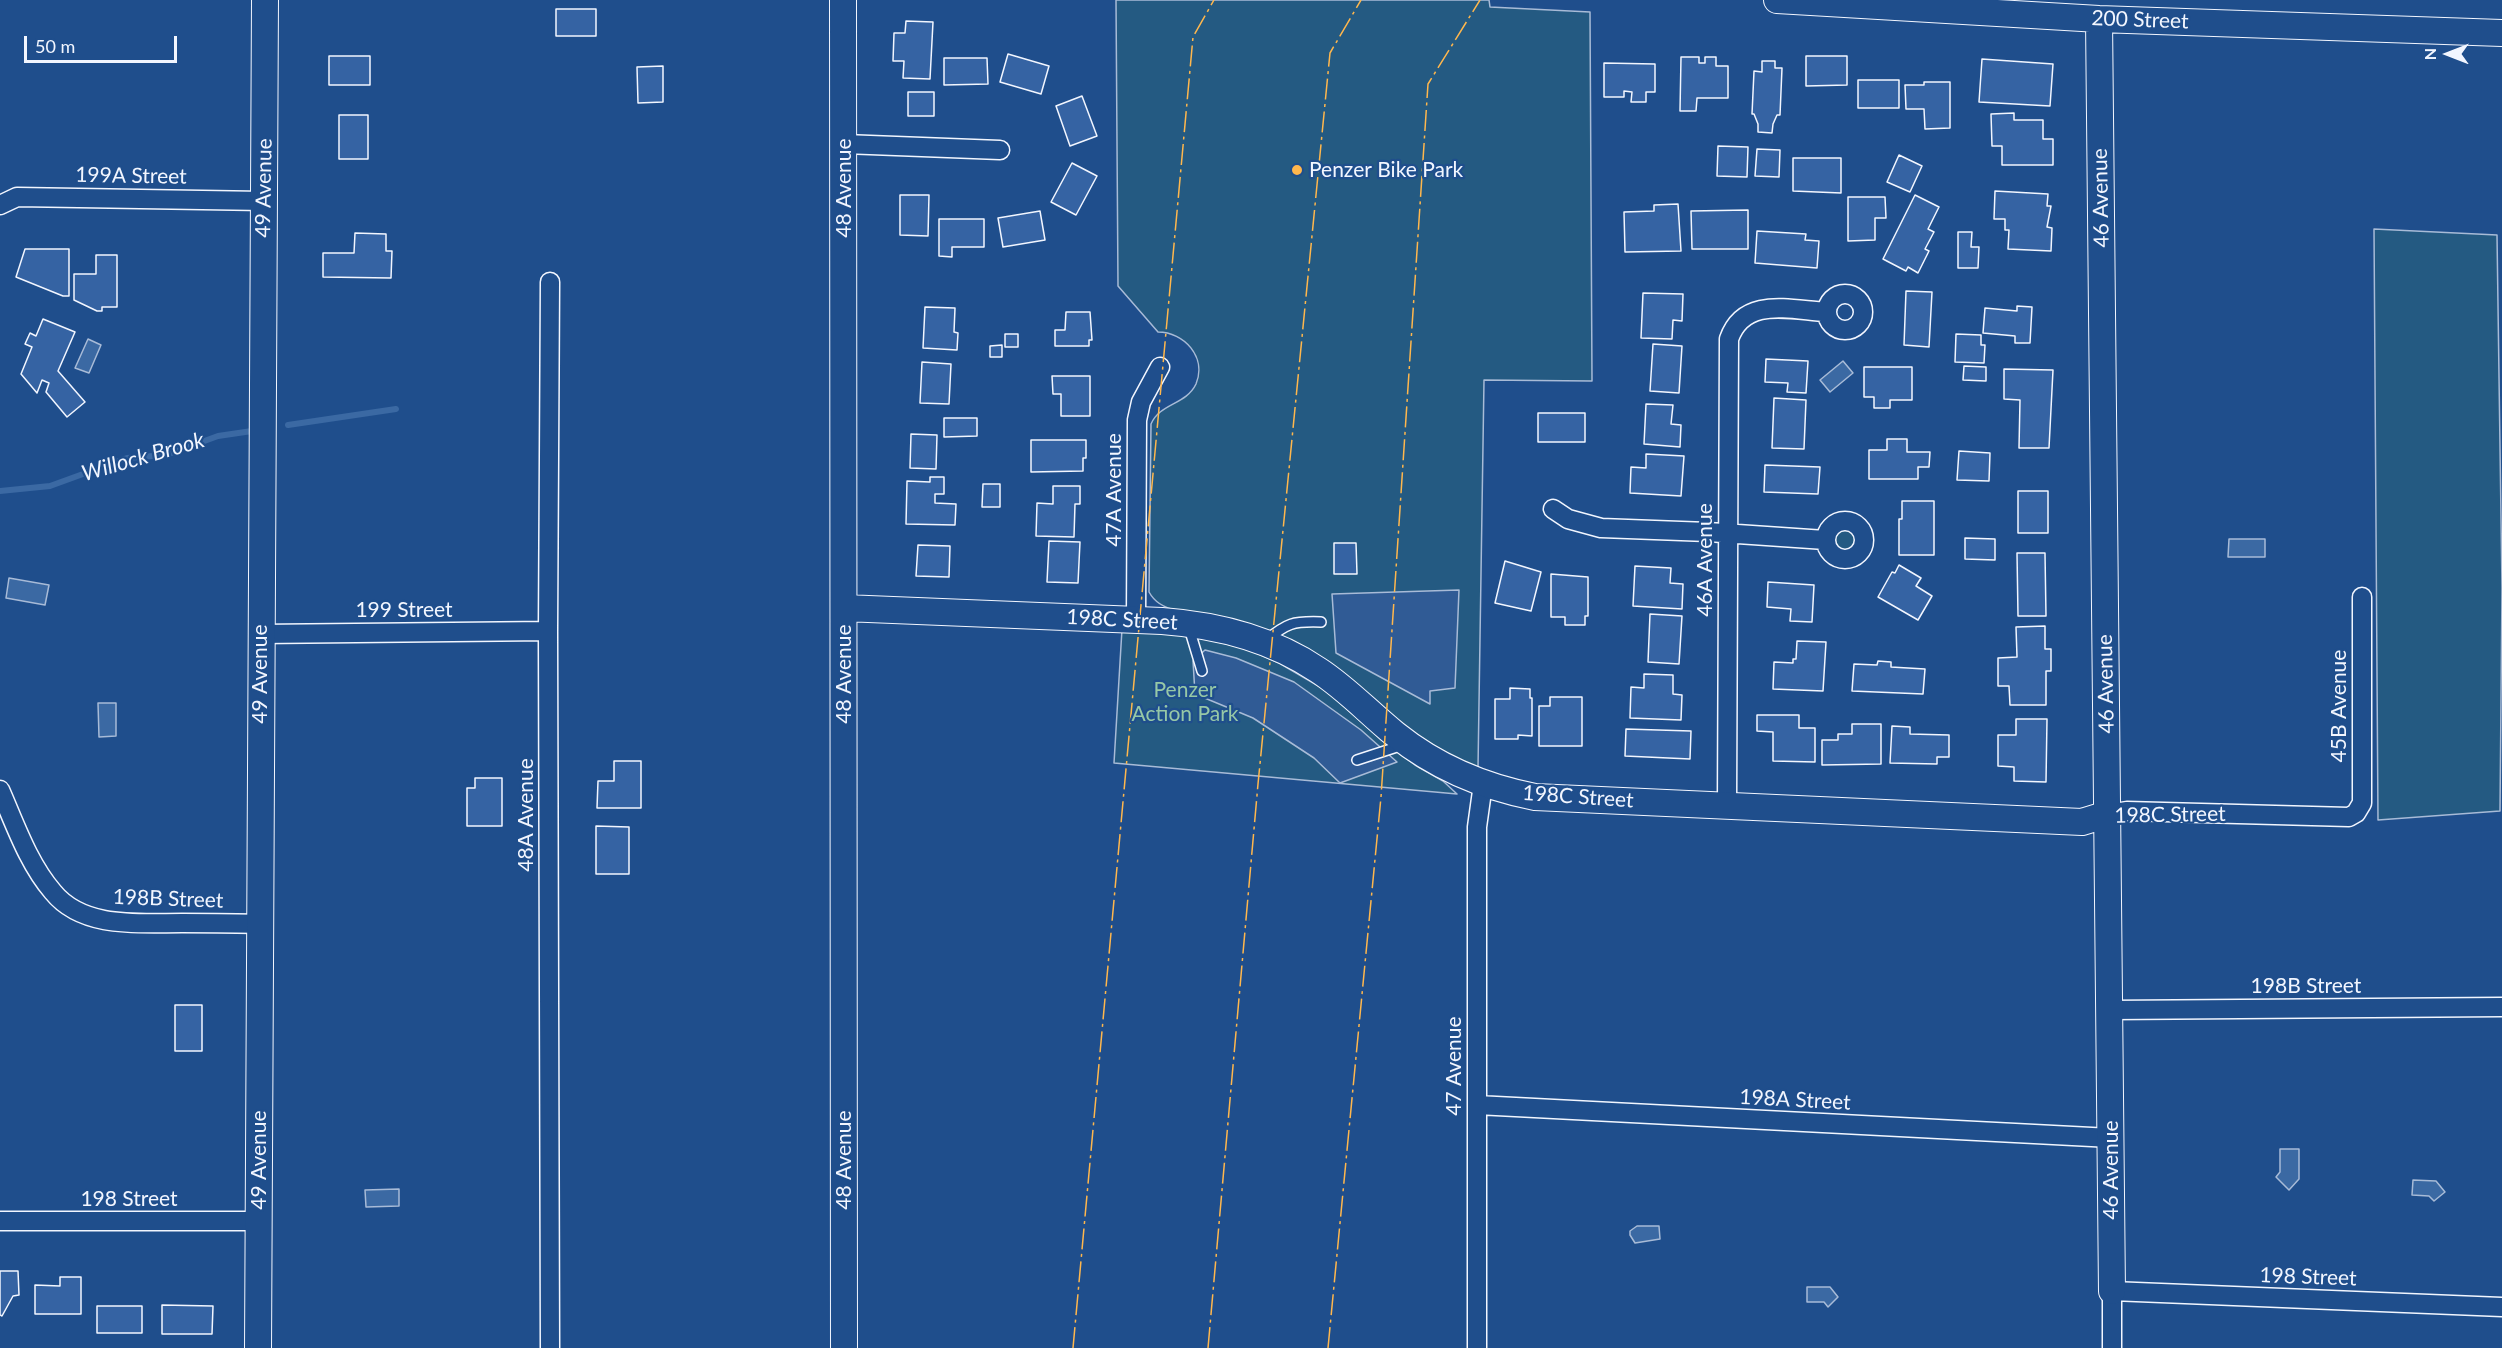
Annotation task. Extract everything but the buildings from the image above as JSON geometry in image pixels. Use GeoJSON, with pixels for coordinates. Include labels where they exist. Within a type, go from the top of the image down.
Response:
{"type":"FeatureCollection","features":[{"type":"Feature","properties":{"kind":"street","name":"49 Avenue"},"geometry":{"type":"LineString","coordinates":[[258,1348],[265,0]]}},
{"type":"Feature","properties":{"kind":"street","name":"48 Avenue"},"geometry":{"type":"LineString","coordinates":[[843,0],[844,1348]]}},
{"type":"Feature","properties":{"kind":"street","name":"200 Street"},"geometry":{"type":"LineString","coordinates":[[1778,0],[2099,19],[2502,33]]}},
{"type":"Feature","properties":{"kind":"street","name":"46 Avenue"},"geometry":{"type":"LineString","coordinates":[[2099,19],[2112,1348]]}},
{"type":"Feature","properties":{"kind":"street"},"geometry":{"type":"LineString","coordinates":[[844,144],[1000,150]]}},
{"type":"Feature","properties":{"kind":"street","name":"199A Street"},"geometry":{"type":"LineString","coordinates":[[0,205],[17,197],[264,201]]}},
{"type":"Feature","properties":{"kind":"street","name":"48A Avenue"},"geometry":{"type":"LineString","coordinates":[[550,282],[548,631],[550,1348]]}},
{"type":"Feature","properties":{"kind":"street","name":"46A Avenue"},"geometry":{"type":"LineString","coordinates":[[1727,805],[1728,350],[1733,329],[1741,318],[1753,311],[1767,308],[1826,312]]}},
{"type":"Feature","properties":{"kind":"street","name":"47A Avenue"},"geometry":{"type":"LineString","coordinates":[[1136,619],[1137,420],[1141,402],[1160,367]]}},
{"type":"Feature","properties":{"kind":"street"},"geometry":{"type":"LineString","coordinates":[[1553,509],[1575,522],[1601,528],[1728,533],[1825,540]]}},
{"type":"Feature","properties":{"kind":"street","name":"45B Avenue"},"geometry":{"type":"LineString","coordinates":[[2356,813],[2362,803],[2362,597]]}},
{"type":"Feature","properties":{"kind":"street","name":"198C Street"},"geometry":{"type":"LineString","coordinates":[[844,608],[1136,619],[1187,623],[1242,635],[1263,642],[1316,669],[1407,744],[1451,770],[1483,784],[1535,797],[2082,822],[2127,811],[2349,817],[2356,813]]}},
{"type":"Feature","properties":{"kind":"street","name":"199 Street"},"geometry":{"type":"LineString","coordinates":[[260,634],[548,631]]}},
{"type":"Feature","properties":{"kind":"street","name":"47 Avenue"},"geometry":{"type":"LineString","coordinates":[[1477,1348],[1478,827],[1483,784]]}},
{"type":"Feature","properties":{"kind":"street","name":"198B Street"},"geometry":{"type":"LineString","coordinates":[[0,790],[33,862],[54,894],[70,907],[89,916],[128,923],[260,924]]}},
{"type":"Feature","properties":{"kind":"street","name":"198B Street"},"geometry":{"type":"LineString","coordinates":[[2110,1010],[2502,1007]]}},
{"type":"Feature","properties":{"kind":"street","name":"198A Street"},"geometry":{"type":"LineString","coordinates":[[1477,1105],[2111,1138]]}},
{"type":"Feature","properties":{"kind":"street","name":"198 Street"},"geometry":{"type":"LineString","coordinates":[[0,1221],[259,1221]]}},
{"type":"Feature","properties":{"kind":"street","name":"198 Street"},"geometry":{"type":"LineString","coordinates":[[2112,1291],[2502,1307]]}},
{"type":"Feature","properties":{"kind":"lane"},"geometry":{"type":"LineString","coordinates":[[1263,642],[1283,626],[1297,621],[1322,622]]}},
{"type":"Feature","properties":{"kind":"lane"},"geometry":{"type":"LineString","coordinates":[[1187,623],[1202,671]]}},
{"type":"Feature","properties":{"kind":"lane"},"geometry":{"type":"LineString","coordinates":[[1357,760],[1407,744]]}},
{"type":"Feature","properties":{"kind":"green space","name":"Penzer Action Park"},"geometry":{"type":"Polygon","coordinates":[[[1116,0],[1489,0],[1490,7],[1590,12],[1592,381],[1484,380],[1478,768],[1433,745],[1391,716],[1177,610],[1164,606],[1157,602],[1149,592],[1151,424],[1160,412],[1192,391],[1199,374],[1196,356],[1191,348],[1176,336],[1158,332],[1118,286],[1116,0]]]}},
{"type":"Feature","properties":{"kind":"green space"},"geometry":{"type":"Polygon","coordinates":[[[2374,229],[2497,235],[2502,588],[2500,811],[2378,820],[2374,229]]]}},
{"type":"Feature","properties":{"kind":"green space"},"geometry":{"type":"Polygon","coordinates":[[[1844,529],[1852,532],[1855,540],[1852,548],[1844,551],[1836,548],[1833,540],[1836,532],[1844,529]]]}},
{"type":"Feature","properties":{"kind":"green space","name":"Penzer Action Park"},"geometry":{"type":"Polygon","coordinates":[[[1122,629],[1185,634],[1247,649],[1279,663],[1327,691],[1381,740],[1415,765],[1443,781],[1457,794],[1114,763],[1122,629]]]}},
{"type":"Feature","properties":{"kind":"shaded area"},"geometry":{"type":"Polygon","coordinates":[[[88,339],[101,345],[89,373],[75,368],[88,339]]]}},
{"type":"Feature","properties":{"kind":"shaded area"},"geometry":{"type":"Polygon","coordinates":[[[1843,361],[1853,373],[1830,392],[1820,380],[1843,361]]]}},
{"type":"Feature","properties":{"kind":"shaded area"},"geometry":{"type":"Polygon","coordinates":[[[2229,539],[2265,539],[2265,557],[2228,557],[2229,539]]]}},
{"type":"Feature","properties":{"kind":"shaded area"},"geometry":{"type":"Polygon","coordinates":[[[9,578],[49,585],[45,605],[6,598],[9,578]]]}},
{"type":"Feature","properties":{"kind":"shaded area"},"geometry":{"type":"Polygon","coordinates":[[[1459,590],[1455,688],[1430,691],[1430,704],[1336,653],[1332,594],[1459,590]]]}},
{"type":"Feature","properties":{"kind":"shaded area"},"geometry":{"type":"Polygon","coordinates":[[[1205,650],[1236,658],[1294,682],[1361,730],[1397,762],[1340,783],[1314,758],[1253,718],[1195,694],[1193,661],[1205,650]]]}},
{"type":"Feature","properties":{"kind":"shaded area"},"geometry":{"type":"Polygon","coordinates":[[[98,703],[116,703],[116,736],[99,737],[98,703]]]}},
{"type":"Feature","properties":{"kind":"shaded area"},"geometry":{"type":"Polygon","coordinates":[[[2280,1149],[2299,1149],[2299,1179],[2289,1190],[2276,1177],[2280,1172],[2280,1149]]]}},
{"type":"Feature","properties":{"kind":"shaded area"},"geometry":{"type":"Polygon","coordinates":[[[2413,1180],[2436,1181],[2445,1192],[2434,1201],[2429,1196],[2412,1195],[2413,1180]]]}},
{"type":"Feature","properties":{"kind":"shaded area"},"geometry":{"type":"Polygon","coordinates":[[[399,1189],[399,1206],[366,1207],[365,1190],[399,1189]]]}},
{"type":"Feature","properties":{"kind":"shaded area"},"geometry":{"type":"Polygon","coordinates":[[[1637,1226],[1659,1226],[1660,1239],[1635,1243],[1630,1231],[1637,1226]]]}},
{"type":"Feature","properties":{"kind":"shaded area"},"geometry":{"type":"Polygon","coordinates":[[[1807,1287],[1830,1287],[1838,1297],[1828,1307],[1824,1302],[1807,1302],[1807,1287]]]}},
{"type":"Feature","properties":{"kind":"waterway","name":"Willock Brook"},"geometry":{"type":"LineString","coordinates":[[288,425],[396,409]]}},
{"type":"Feature","properties":{"kind":"waterway","name":"Willock Brook"},"geometry":{"type":"LineString","coordinates":[[0,491],[50,486],[127,458],[166,455],[218,436],[252,431]]}},
{"type":"Feature","properties":{"kind":"power"},"geometry":{"type":"LineString","coordinates":[[1073,1348],[1193,37],[1214,0]]}},
{"type":"Feature","properties":{"kind":"power"},"geometry":{"type":"LineString","coordinates":[[1208,1348],[1258,784],[1330,53],[1361,0]]}},
{"type":"Feature","properties":{"kind":"power"},"geometry":{"type":"LineString","coordinates":[[1328,1348],[1381,797],[1428,84],[1480,0]]}},
{"type":"Feature","properties":{"kind":"place","name":"Penzer Bike Park"},"geometry":{"type":"Point","coordinates":[1297,170]}}]}
